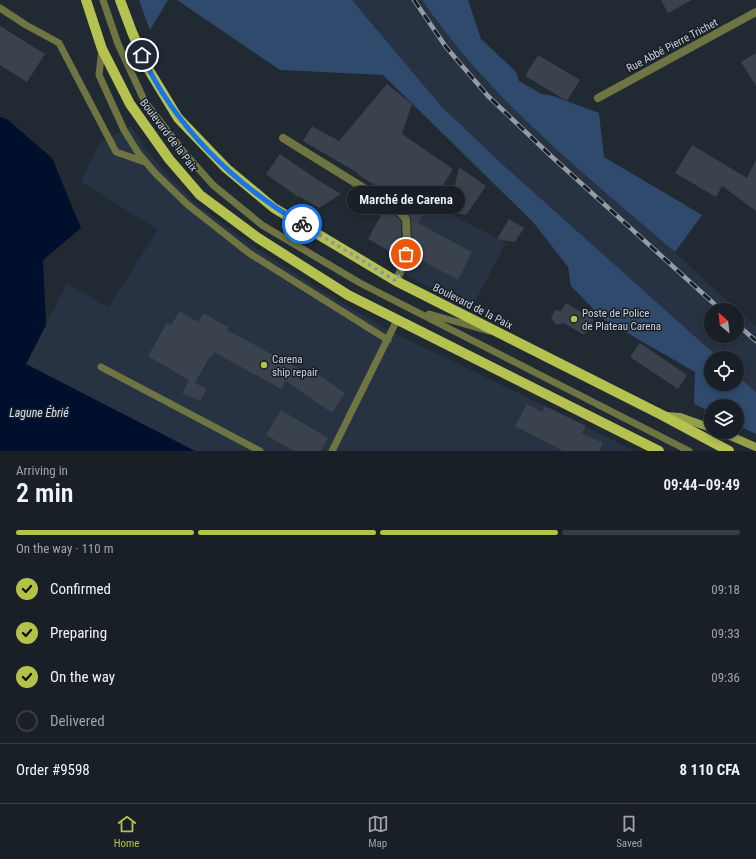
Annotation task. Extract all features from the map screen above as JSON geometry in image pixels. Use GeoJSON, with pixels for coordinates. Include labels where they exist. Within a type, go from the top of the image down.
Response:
{"type":"FeatureCollection","features":[{"type":"Feature","properties":{"kind":"main road","name":"Boulevard de la Paix"},"geometry":{"type":"LineString","coordinates":[[86,0],[102,49],[130,104],[169,159],[200,195],[264,242],[348,295],[660,451]]}},
{"type":"Feature","properties":{"kind":"main road","name":"Boulevard de la Paix"},"geometry":{"type":"LineString","coordinates":[[120,0],[147,67],[178,118],[226,168],[274,208],[396,281],[662,415],[729,451]]}},
{"type":"Feature","properties":{"kind":"main road"},"geometry":{"type":"LineString","coordinates":[[662,415],[680,417],[704,426]]}},
{"type":"Feature","properties":{"kind":"main road"},"geometry":{"type":"LineString","coordinates":[[737,439],[756,447]]}},
{"type":"Feature","properties":{"kind":"street","name":"Rue Abbé Pierre Trichet"},"geometry":{"type":"LineString","coordinates":[[598,98],[756,12]]}},
{"type":"Feature","properties":{"kind":"street"},"geometry":{"type":"LineString","coordinates":[[283,138],[396,208],[406,219],[405,261],[396,281]]}},
{"type":"Feature","properties":{"kind":"lane","name":"Boulevard de la Paix"},"geometry":{"type":"LineString","coordinates":[[103,0],[118,44],[145,102],[182,150],[213,185],[262,225],[360,283],[689,451]]}},
{"type":"Feature","properties":{"kind":"lane"},"geometry":{"type":"LineString","coordinates":[[0,8],[26,25],[59,43],[116,152],[146,162]]}},
{"type":"Feature","properties":{"kind":"lane"},"geometry":{"type":"LineString","coordinates":[[102,49],[99,75],[124,130],[139,154],[188,205],[249,253],[388,340]]}},
{"type":"Feature","properties":{"kind":"lane"},"geometry":{"type":"LineString","coordinates":[[414,310],[504,336]]}},
{"type":"Feature","properties":{"kind":"lane"},"geometry":{"type":"LineString","coordinates":[[332,451],[397,320]]}},
{"type":"Feature","properties":{"kind":"lane"},"geometry":{"type":"LineString","coordinates":[[478,343],[486,327]]}},
{"type":"Feature","properties":{"kind":"lane"},"geometry":{"type":"LineString","coordinates":[[101,367],[260,451]]}},
{"type":"Feature","properties":{"kind":"shaded area"},"geometry":{"type":"Polygon","coordinates":[[[139,0],[168,0],[150,30],[139,0]]]}},
{"type":"Feature","properties":{"kind":"shaded area"},"geometry":{"type":"Polygon","coordinates":[[[177,0],[352,0],[441,106],[502,164],[711,351],[704,351],[704,391],[744,391],[744,381],[756,392],[756,434],[744,428],[744,399],[704,399],[704,409],[694,404],[695,372],[603,319],[571,286],[568,267],[533,222],[383,75],[280,70],[177,0]]]}},
{"type":"Feature","properties":{"kind":"shaded area"},"geometry":{"type":"Polygon","coordinates":[[[352,0],[422,0],[441,27],[484,79],[536,130],[675,252],[730,303],[704,303],[704,343],[744,343],[744,316],[756,326],[756,392],[744,381],[744,351],[711,351],[502,164],[441,106],[352,0]]]}},
{"type":"Feature","properties":{"kind":"shaded area"},"geometry":{"type":"Polygon","coordinates":[[[422,0],[468,0],[481,39],[516,72],[519,81],[542,94],[553,96],[599,113],[604,157],[702,215],[675,252],[573,164],[508,103],[448,36],[422,0]]]}},
{"type":"Feature","properties":{"kind":"shaded area"},"geometry":{"type":"Polygon","coordinates":[[[131,126],[147,150],[164,171],[194,202],[254,247],[342,303],[392,332],[634,451],[195,451],[26,364],[67,283],[108,307],[158,230],[81,182],[99,143],[131,126]]]}},
{"type":"Feature","properties":{"kind":"shaded area"},"geometry":{"type":"Polygon","coordinates":[[[430,203],[506,243],[471,309],[395,269],[419,221],[430,203]]]}},
{"type":"Feature","properties":{"kind":"water","name":"Lagune Ébrié"},"geometry":{"type":"Polygon","coordinates":[[[0,117],[7,119],[52,158],[81,228],[43,260],[46,325],[26,364],[195,451],[0,451],[0,117]]]}},
{"type":"Feature","properties":{"kind":"building"},"geometry":{"type":"Polygon","coordinates":[[[661,0],[692,0],[668,13],[661,0]]]}},
{"type":"Feature","properties":{"kind":"building"},"geometry":{"type":"Polygon","coordinates":[[[0,26],[45,54],[27,82],[0,65],[0,26]]]}},
{"type":"Feature","properties":{"kind":"building"},"geometry":{"type":"Polygon","coordinates":[[[756,53],[756,86],[741,62],[756,53]]]}},
{"type":"Feature","properties":{"kind":"building"},"geometry":{"type":"Polygon","coordinates":[[[538,55],[580,80],[567,101],[525,76],[538,55]]]}},
{"type":"Feature","properties":{"kind":"building"},"geometry":{"type":"Polygon","coordinates":[[[387,84],[412,104],[402,134],[453,169],[440,190],[434,186],[418,211],[424,214],[418,223],[472,252],[458,280],[411,255],[411,218],[400,204],[391,198],[392,196],[357,174],[358,173],[303,141],[312,126],[339,141],[387,84]]]}},
{"type":"Feature","properties":{"kind":"building"},"geometry":{"type":"Polygon","coordinates":[[[692,145],[747,178],[756,160],[756,211],[722,186],[716,197],[675,173],[692,145]]]}},
{"type":"Feature","properties":{"kind":"building"},"geometry":{"type":"Polygon","coordinates":[[[280,154],[341,194],[319,208],[299,196],[298,197],[266,174],[280,154]]]}},
{"type":"Feature","properties":{"kind":"building"},"geometry":{"type":"Polygon","coordinates":[[[459,167],[486,186],[466,215],[449,212],[459,167]]]}},
{"type":"Feature","properties":{"kind":"building"},"geometry":{"type":"Polygon","coordinates":[[[385,208],[392,212],[401,221],[401,249],[394,246],[391,252],[368,239],[385,208]]]}},
{"type":"Feature","properties":{"kind":"building"},"geometry":{"type":"Polygon","coordinates":[[[509,219],[524,228],[515,242],[497,239],[509,219]]]}},
{"type":"Feature","properties":{"kind":"building"},"geometry":{"type":"Polygon","coordinates":[[[566,303],[594,320],[584,335],[564,323],[556,325],[551,318],[555,310],[561,311],[566,303]]]}},
{"type":"Feature","properties":{"kind":"building"},"geometry":{"type":"Polygon","coordinates":[[[180,311],[198,322],[203,313],[228,327],[227,330],[305,372],[309,368],[345,393],[332,413],[286,381],[281,389],[214,352],[212,356],[210,356],[195,383],[207,389],[200,401],[182,393],[189,380],[148,356],[167,323],[171,325],[180,311]]]}},
{"type":"Feature","properties":{"kind":"building"},"geometry":{"type":"Polygon","coordinates":[[[640,343],[687,375],[678,389],[630,357],[640,343]]]}},
{"type":"Feature","properties":{"kind":"building"},"geometry":{"type":"Polygon","coordinates":[[[527,404],[542,412],[545,406],[586,426],[582,433],[603,443],[599,451],[563,451],[515,426],[527,404]]]}},
{"type":"Feature","properties":{"kind":"building"},"geometry":{"type":"Polygon","coordinates":[[[281,410],[328,438],[321,451],[294,451],[266,435],[281,410]]]}},
{"type":"Feature","properties":{"kind":"railway"},"geometry":{"type":"LineString","coordinates":[[414,0],[446,47],[488,96],[551,156],[713,303]]}},
{"type":"Feature","properties":{"kind":"railway"},"geometry":{"type":"LineString","coordinates":[[744,330],[756,341]]}},
{"type":"Feature","properties":{"kind":"way so far"},"geometry":{"type":"LineString","coordinates":[[302,224],[396,281],[405,261],[406,254]]}},
{"type":"Feature","properties":{"kind":"place","name":"Marché de Carena"},"geometry":{"type":"Point","coordinates":[406,254]}},
{"type":"Feature","properties":{"kind":"place","name":"Poste de Police de Plateau Carena"},"geometry":{"type":"Point","coordinates":[574,319]}},
{"type":"Feature","properties":{"kind":"place","name":"Carena ship repair"},"geometry":{"type":"Point","coordinates":[264,365]}},
{"type":"Feature","properties":{"kind":"route"},"geometry":{"type":"LineString","coordinates":[[142,55],[147,67],[178,118],[226,168],[274,208],[302,224]]}}]}
